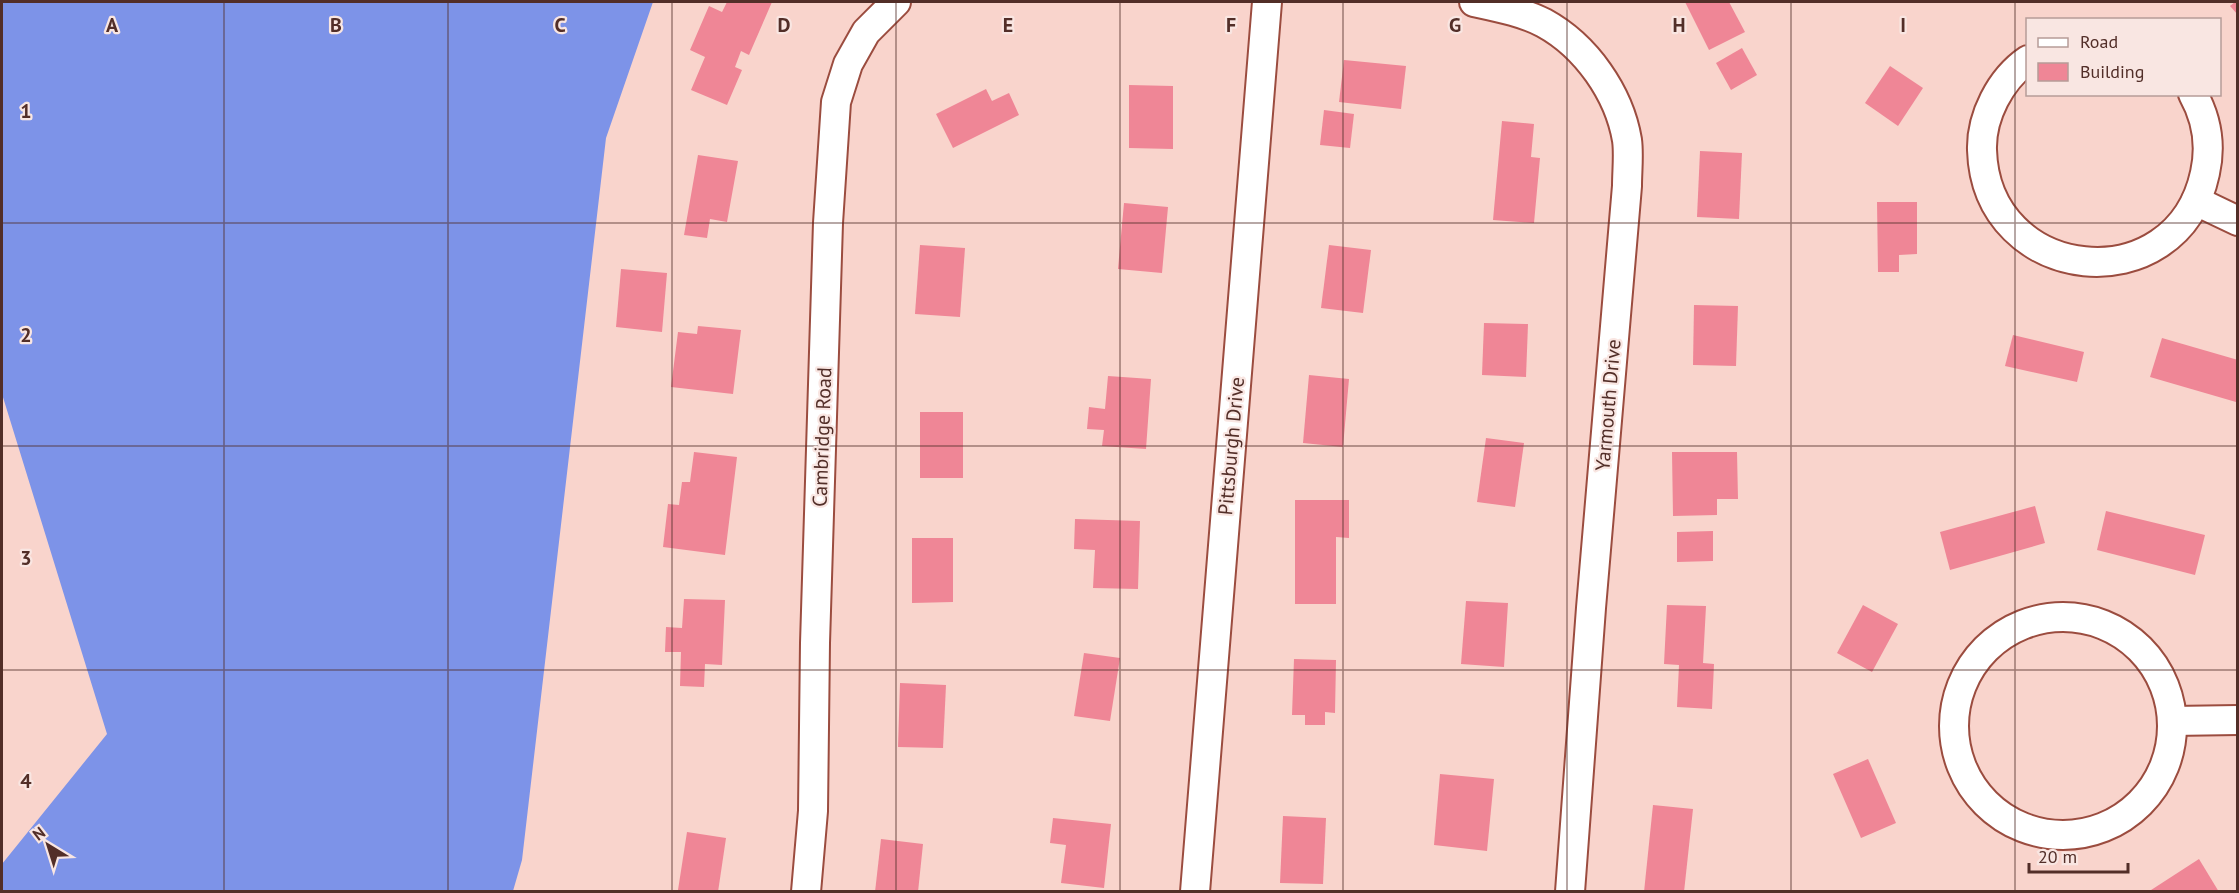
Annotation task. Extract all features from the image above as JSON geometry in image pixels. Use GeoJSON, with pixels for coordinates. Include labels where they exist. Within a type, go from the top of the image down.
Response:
{"type":"FeatureCollection","features":[{"type":"Feature","properties":{"kind":"street","name":"Cambridge Road"},"geometry":{"type":"LineString","coordinates":[[806,891],[813,811],[815,643],[828,234],[836,102],[848,64],[866,32],[896,2]]}},
{"type":"Feature","properties":{"kind":"street","name":"Pittsburgh Drive"},"geometry":{"type":"LineString","coordinates":[[1195,891],[1267,2]]}},
{"type":"Feature","properties":{"kind":"street","name":"Yarmouth Drive"},"geometry":{"type":"LineString","coordinates":[[1474,2],[1512,10],[1544,23],[1574,45],[1598,72],[1617,106],[1627,141],[1627,186],[1591,608],[1570,891]]}},
{"type":"Feature","properties":{"kind":"street"},"geometry":{"type":"LineString","coordinates":[[2026,62],[2010,76],[1990,107],[1982,145],[1983,164],[1994,201],[2016,232],[2031,244],[2057,257],[2085,263],[2123,260],[2158,244],[2173,232],[2196,201],[2203,184],[2208,148],[2202,113],[2194,96]]}},
{"type":"Feature","properties":{"kind":"street"},"geometry":{"type":"LineString","coordinates":[[2196,201],[2238,221]]}},
{"type":"Feature","properties":{"kind":"street"},"geometry":{"type":"LineString","coordinates":[[2059,617],[2103,624],[2134,643],[2146,656],[2160,678],[2172,721],[2167,757],[2161,774],[2139,803],[2110,824],[2075,834],[2057,835],[2022,827],[2005,819],[1978,795],[1968,780],[1955,747],[1953,729],[1962,685],[1975,662],[1987,648],[2001,636],[2032,621],[2059,617]]}},
{"type":"Feature","properties":{"kind":"street"},"geometry":{"type":"LineString","coordinates":[[2172,721],[2238,720]]}},
{"type":"Feature","properties":{"kind":"shaded area"},"geometry":{"type":"Polygon","coordinates":[[[2,2],[653,2],[606,138],[522,860],[513,891],[2,891],[2,864],[107,734],[2,394],[2,2]]]}},
{"type":"Feature","properties":{"kind":"building"},"geometry":{"type":"Polygon","coordinates":[[[727,2],[772,2],[749,55],[741,51],[735,67],[742,70],[727,105],[691,90],[705,57],[690,50],[709,6],[722,12],[727,2]]]}},
{"type":"Feature","properties":{"kind":"building"},"geometry":{"type":"Polygon","coordinates":[[[1685,2],[1729,2],[1745,32],[1709,50],[1685,2]]]}},
{"type":"Feature","properties":{"kind":"building"},"geometry":{"type":"Polygon","coordinates":[[[2238,2],[2238,15],[2230,6],[2238,2]]]}},
{"type":"Feature","properties":{"kind":"building"},"geometry":{"type":"Polygon","coordinates":[[[1742,48],[1757,75],[1731,90],[1716,63],[1742,48]]]}},
{"type":"Feature","properties":{"kind":"building"},"geometry":{"type":"Polygon","coordinates":[[[1344,60],[1406,66],[1401,109],[1339,102],[1344,60]]]}},
{"type":"Feature","properties":{"kind":"building"},"geometry":{"type":"Polygon","coordinates":[[[1890,66],[1923,88],[1898,126],[1865,103],[1890,66]]]}},
{"type":"Feature","properties":{"kind":"building"},"geometry":{"type":"Polygon","coordinates":[[[1129,85],[1173,86],[1173,149],[1129,148],[1129,85]]]}},
{"type":"Feature","properties":{"kind":"building"},"geometry":{"type":"Polygon","coordinates":[[[986,89],[992,101],[1009,93],[1019,115],[953,148],[936,114],[986,89]]]}},
{"type":"Feature","properties":{"kind":"building"},"geometry":{"type":"Polygon","coordinates":[[[1324,110],[1354,114],[1350,148],[1320,145],[1324,110]]]}},
{"type":"Feature","properties":{"kind":"building"},"geometry":{"type":"Polygon","coordinates":[[[1502,121],[1534,124],[1531,157],[1540,158],[1534,223],[1493,220],[1502,121]]]}},
{"type":"Feature","properties":{"kind":"building"},"geometry":{"type":"Polygon","coordinates":[[[1700,151],[1742,153],[1739,219],[1697,217],[1700,151]]]}},
{"type":"Feature","properties":{"kind":"building"},"geometry":{"type":"Polygon","coordinates":[[[698,155],[738,161],[727,222],[710,219],[707,238],[684,235],[698,155]]]}},
{"type":"Feature","properties":{"kind":"building"},"geometry":{"type":"Polygon","coordinates":[[[1877,202],[1917,202],[1917,254],[1899,255],[1899,272],[1878,272],[1877,202]]]}},
{"type":"Feature","properties":{"kind":"building"},"geometry":{"type":"Polygon","coordinates":[[[1124,203],[1168,207],[1162,273],[1118,269],[1124,203]]]}},
{"type":"Feature","properties":{"kind":"building"},"geometry":{"type":"Polygon","coordinates":[[[920,245],[965,248],[960,317],[915,314],[920,245]]]}},
{"type":"Feature","properties":{"kind":"building"},"geometry":{"type":"Polygon","coordinates":[[[1329,245],[1371,250],[1363,313],[1321,308],[1329,245]]]}},
{"type":"Feature","properties":{"kind":"building"},"geometry":{"type":"Polygon","coordinates":[[[621,269],[667,273],[662,332],[616,327],[621,269]]]}},
{"type":"Feature","properties":{"kind":"building"},"geometry":{"type":"Polygon","coordinates":[[[1694,305],[1738,306],[1736,366],[1693,365],[1694,305]]]}},
{"type":"Feature","properties":{"kind":"building"},"geometry":{"type":"Polygon","coordinates":[[[1484,323],[1528,324],[1526,377],[1482,375],[1484,323]]]}},
{"type":"Feature","properties":{"kind":"building"},"geometry":{"type":"Polygon","coordinates":[[[698,326],[741,330],[733,394],[671,387],[678,332],[697,334],[698,326]]]}},
{"type":"Feature","properties":{"kind":"building"},"geometry":{"type":"Polygon","coordinates":[[[2013,335],[2084,352],[2077,382],[2005,366],[2013,335]]]}},
{"type":"Feature","properties":{"kind":"building"},"geometry":{"type":"Polygon","coordinates":[[[2162,338],[2238,360],[2236,402],[2150,377],[2162,338]]]}},
{"type":"Feature","properties":{"kind":"building"},"geometry":{"type":"Polygon","coordinates":[[[1309,375],[1349,379],[1343,447],[1303,443],[1309,375]]]}},
{"type":"Feature","properties":{"kind":"building"},"geometry":{"type":"Polygon","coordinates":[[[1108,376],[1151,379],[1146,449],[1102,446],[1104,430],[1087,429],[1089,407],[1105,409],[1108,376]]]}},
{"type":"Feature","properties":{"kind":"building"},"geometry":{"type":"Polygon","coordinates":[[[920,412],[963,412],[963,478],[920,478],[920,412]]]}},
{"type":"Feature","properties":{"kind":"building"},"geometry":{"type":"Polygon","coordinates":[[[1486,438],[1524,443],[1515,507],[1477,502],[1486,438]]]}},
{"type":"Feature","properties":{"kind":"building"},"geometry":{"type":"Polygon","coordinates":[[[694,452],[737,457],[725,555],[663,547],[668,504],[679,505],[682,482],[690,482],[694,452]]]}},
{"type":"Feature","properties":{"kind":"building"},"geometry":{"type":"Polygon","coordinates":[[[1672,452],[1737,452],[1738,499],[1717,499],[1717,515],[1673,516],[1672,452]]]}},
{"type":"Feature","properties":{"kind":"building"},"geometry":{"type":"Polygon","coordinates":[[[1295,500],[1349,500],[1349,538],[1336,537],[1336,604],[1295,604],[1295,500]]]}},
{"type":"Feature","properties":{"kind":"building"},"geometry":{"type":"Polygon","coordinates":[[[2035,506],[2045,543],[1950,570],[1940,532],[2035,506]]]}},
{"type":"Feature","properties":{"kind":"building"},"geometry":{"type":"Polygon","coordinates":[[[2106,511],[2205,535],[2195,575],[2097,550],[2106,511]]]}},
{"type":"Feature","properties":{"kind":"building"},"geometry":{"type":"Polygon","coordinates":[[[1075,519],[1140,521],[1138,589],[1093,588],[1095,550],[1074,549],[1075,519]]]}},
{"type":"Feature","properties":{"kind":"building"},"geometry":{"type":"Polygon","coordinates":[[[1713,531],[1713,561],[1677,562],[1677,532],[1713,531]]]}},
{"type":"Feature","properties":{"kind":"building"},"geometry":{"type":"Polygon","coordinates":[[[912,538],[953,538],[953,602],[912,603],[912,538]]]}},
{"type":"Feature","properties":{"kind":"building"},"geometry":{"type":"Polygon","coordinates":[[[684,599],[725,600],[722,665],[705,664],[704,687],[680,686],[681,652],[665,652],[666,627],[682,628],[684,599]]]}},
{"type":"Feature","properties":{"kind":"building"},"geometry":{"type":"Polygon","coordinates":[[[1466,601],[1508,603],[1504,667],[1461,664],[1466,601]]]}},
{"type":"Feature","properties":{"kind":"building"},"geometry":{"type":"Polygon","coordinates":[[[1667,605],[1706,606],[1703,663],[1714,664],[1712,709],[1677,707],[1679,665],[1664,664],[1667,605]]]}},
{"type":"Feature","properties":{"kind":"building"},"geometry":{"type":"Polygon","coordinates":[[[1863,605],[1898,624],[1872,672],[1837,653],[1863,605]]]}},
{"type":"Feature","properties":{"kind":"building"},"geometry":{"type":"Polygon","coordinates":[[[1084,653],[1120,658],[1110,721],[1074,716],[1084,653]]]}},
{"type":"Feature","properties":{"kind":"building"},"geometry":{"type":"Polygon","coordinates":[[[1294,659],[1336,660],[1335,713],[1325,712],[1325,725],[1305,725],[1305,715],[1292,715],[1294,659]]]}},
{"type":"Feature","properties":{"kind":"building"},"geometry":{"type":"Polygon","coordinates":[[[900,683],[946,685],[943,748],[898,747],[900,683]]]}},
{"type":"Feature","properties":{"kind":"building"},"geometry":{"type":"Polygon","coordinates":[[[1868,759],[1896,823],[1861,838],[1833,774],[1868,759]]]}},
{"type":"Feature","properties":{"kind":"building"},"geometry":{"type":"Polygon","coordinates":[[[1440,774],[1494,779],[1487,851],[1434,845],[1440,774]]]}},
{"type":"Feature","properties":{"kind":"building"},"geometry":{"type":"Polygon","coordinates":[[[1653,805],[1693,809],[1684,892],[1644,892],[1653,805]]]}},
{"type":"Feature","properties":{"kind":"building"},"geometry":{"type":"Polygon","coordinates":[[[1283,816],[1326,818],[1323,884],[1280,883],[1283,816]]]}},
{"type":"Feature","properties":{"kind":"building"},"geometry":{"type":"Polygon","coordinates":[[[1053,818],[1111,824],[1104,888],[1061,883],[1066,845],[1050,843],[1053,818]]]}},
{"type":"Feature","properties":{"kind":"building"},"geometry":{"type":"Polygon","coordinates":[[[687,832],[726,838],[718,892],[678,890],[687,832]]]}},
{"type":"Feature","properties":{"kind":"building"},"geometry":{"type":"Polygon","coordinates":[[[881,839],[923,844],[918,892],[875,892],[881,839]]]}},
{"type":"Feature","properties":{"kind":"building"},"geometry":{"type":"Polygon","coordinates":[[[2199,859],[2219,892],[2148,892],[2199,859]]]}}]}
